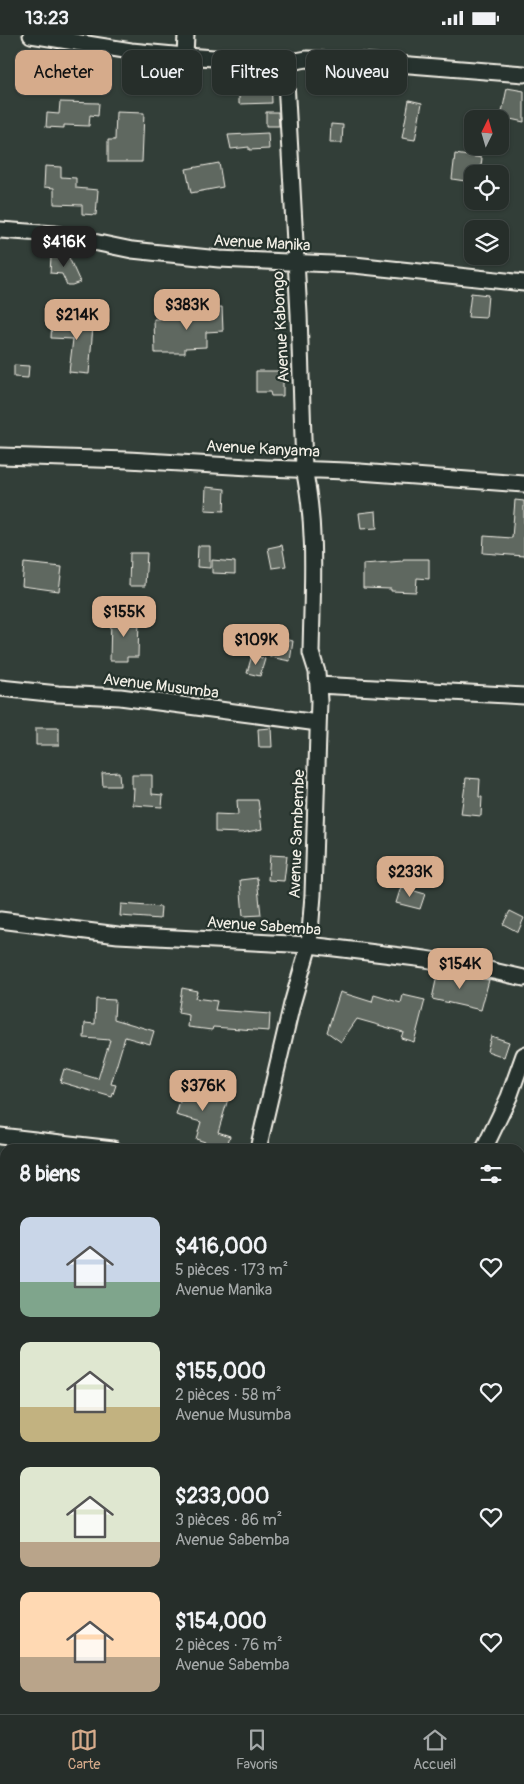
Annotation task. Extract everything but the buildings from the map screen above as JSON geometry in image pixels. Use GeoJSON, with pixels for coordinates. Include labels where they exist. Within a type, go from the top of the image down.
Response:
{"type":"FeatureCollection","features":[{"type":"Feature","properties":{"kind":"street"},"geometry":{"type":"LineString","coordinates":[[31,35],[125,50]]}},
{"type":"Feature","properties":{"kind":"street"},"geometry":{"type":"LineString","coordinates":[[185,50],[186,35]]}},
{"type":"Feature","properties":{"kind":"street"},"geometry":{"type":"LineString","coordinates":[[296,61],[307,59],[347,60],[524,74]]}},
{"type":"Feature","properties":{"kind":"street","name":"Avenue Kabongo"},"geometry":{"type":"LineString","coordinates":[[287,95],[295,262],[300,315],[304,469],[308,483],[313,531],[311,653],[317,672],[318,685]]}},
{"type":"Feature","properties":{"kind":"street","name":"Avenue Manika"},"geometry":{"type":"LineString","coordinates":[[0,231],[55,234],[132,250],[219,259],[354,265],[524,283]]}},
{"type":"Feature","properties":{"kind":"street","name":"Avenue Kanyama"},"geometry":{"type":"LineString","coordinates":[[0,457],[128,460],[410,474],[524,484]]}},
{"type":"Feature","properties":{"kind":"street"},"geometry":{"type":"LineString","coordinates":[[318,685],[524,697]]}},
{"type":"Feature","properties":{"kind":"street","name":"Avenue Sambembe"},"geometry":{"type":"LineString","coordinates":[[259,1144],[290,1013],[309,945],[313,895],[318,685]]}},
{"type":"Feature","properties":{"kind":"street","name":"Avenue Musumba"},"geometry":{"type":"LineString","coordinates":[[0,688],[58,694],[120,697],[318,723]]}},
{"type":"Feature","properties":{"kind":"street","name":"Avenue Sabemba"},"geometry":{"type":"LineString","coordinates":[[0,920],[118,935],[309,945],[425,959],[524,978]]}},
{"type":"Feature","properties":{"kind":"street"},"geometry":{"type":"LineString","coordinates":[[486,1144],[509,1097],[524,1055]]}},
{"type":"Feature","properties":{"kind":"street"},"geometry":{"type":"LineString","coordinates":[[0,1136],[70,1144]]}}]}
